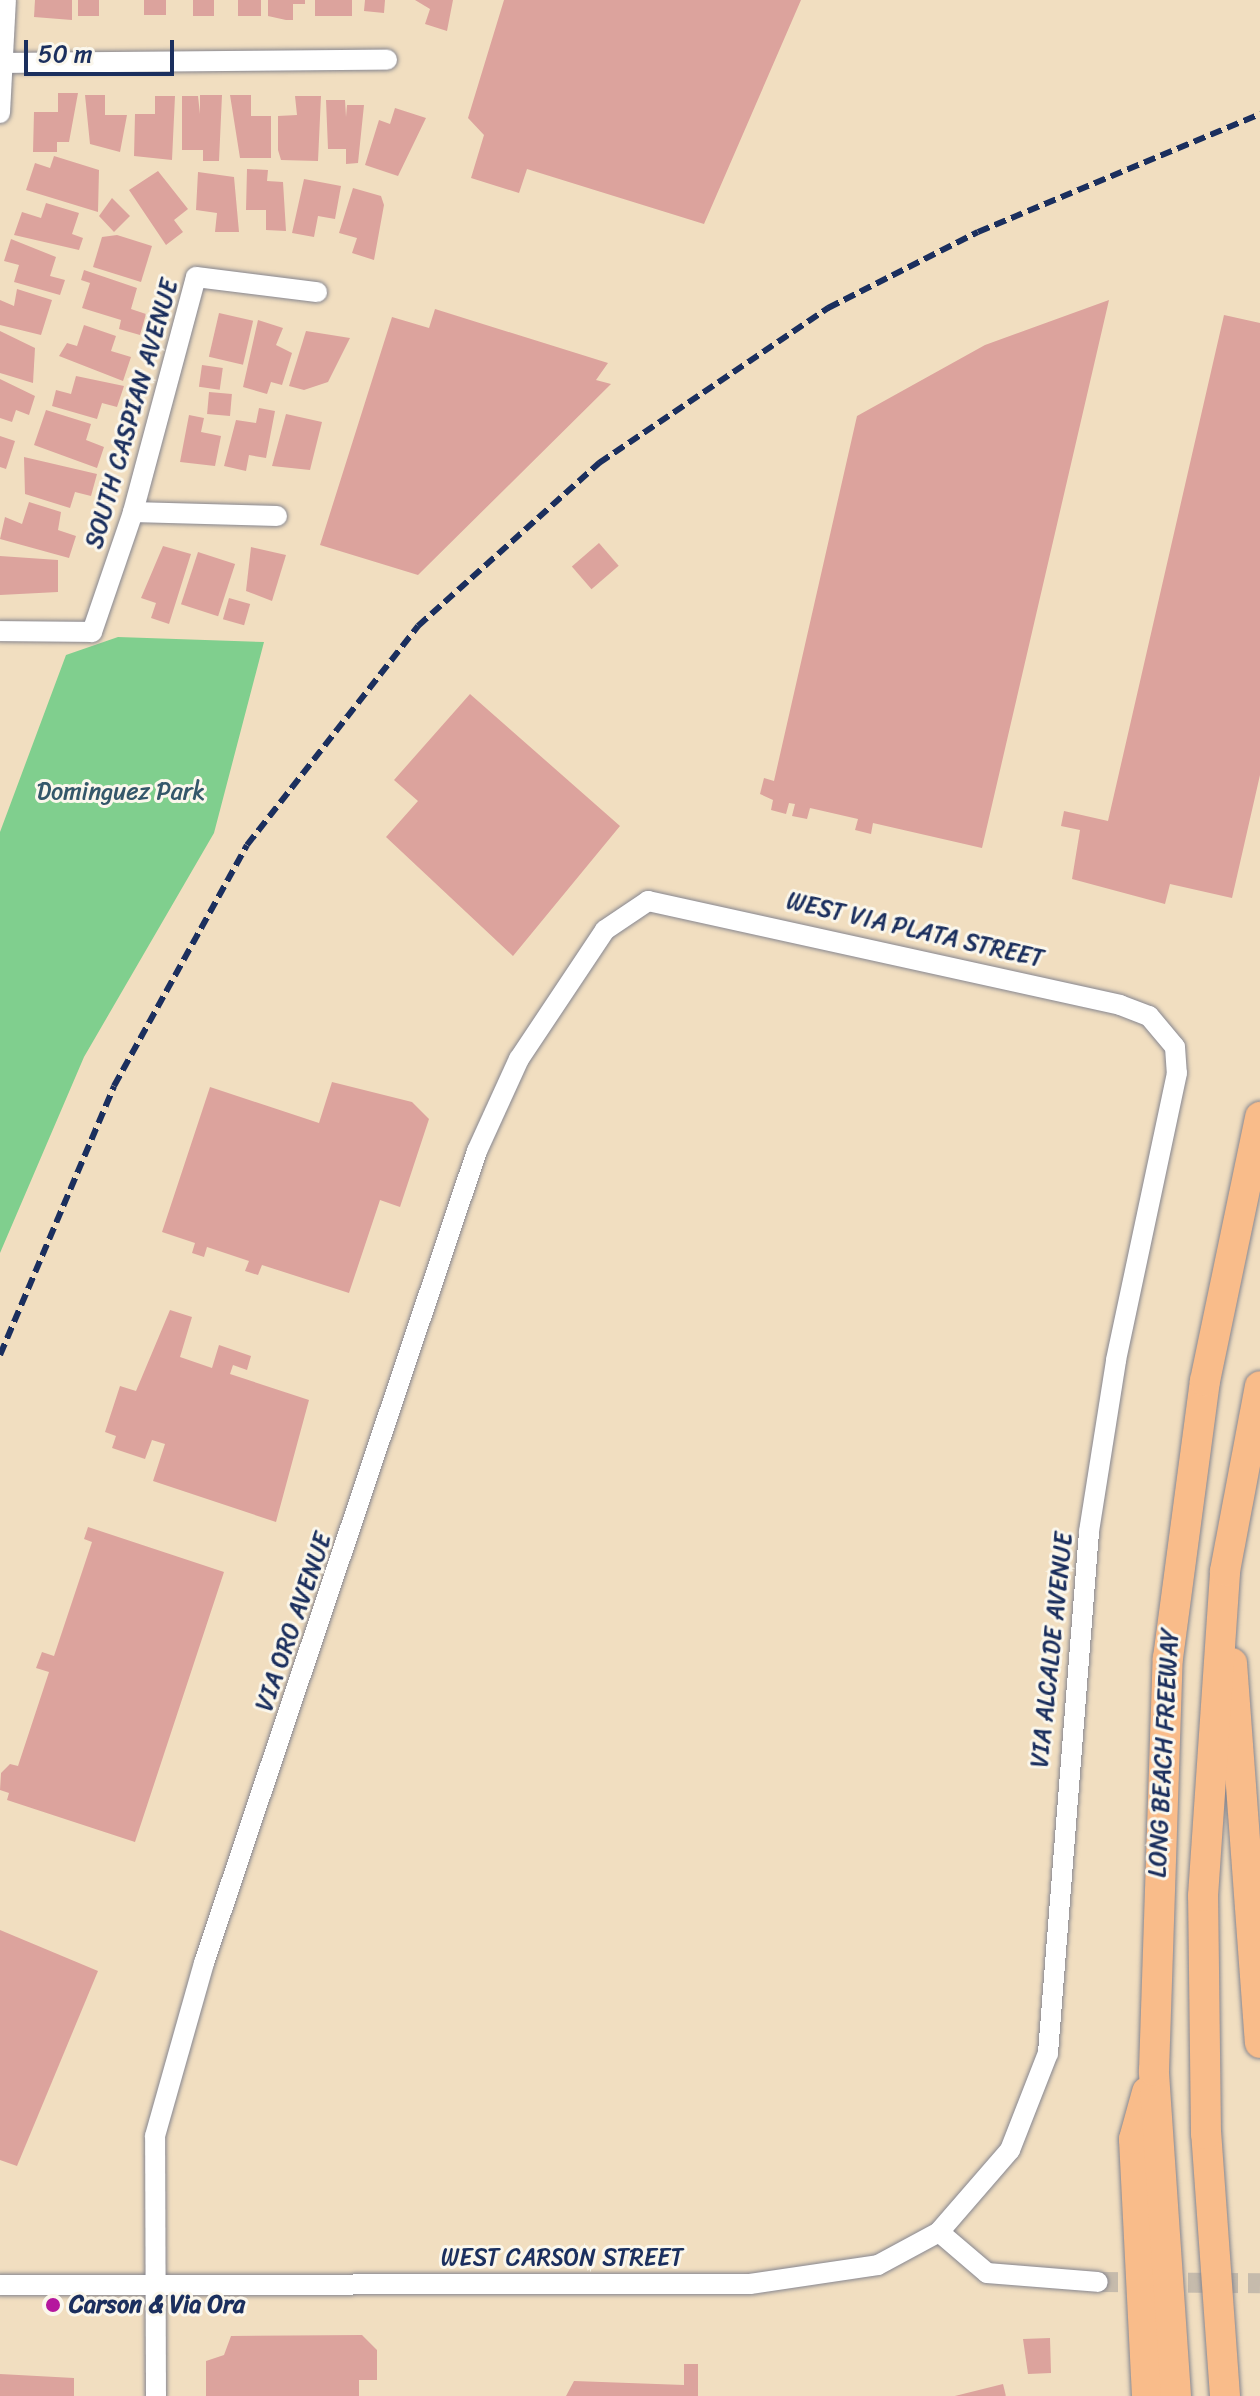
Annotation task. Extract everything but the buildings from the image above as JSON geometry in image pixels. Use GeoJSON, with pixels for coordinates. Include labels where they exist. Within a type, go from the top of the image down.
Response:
{"type":"FeatureCollection","features":[{"type":"Feature","properties":{"kind":"highway","name":"LONG BEACH FREEWAY"},"geometry":{"type":"LineString","coordinates":[[1176,2396],[1154,2071],[1168,1658],[1205,1381],[1260,1117]]}},
{"type":"Feature","properties":{"kind":"highway","name":"LONG BEACH FREEWAY"},"geometry":{"type":"LineString","coordinates":[[1225,2396],[1201,2026],[1209,1753],[1225,1571],[1260,1386]]}},
{"type":"Feature","properties":{"kind":"highway"},"geometry":{"type":"LineString","coordinates":[[1225,1571],[1260,2043]]}},
{"type":"Feature","properties":{"kind":"highway"},"geometry":{"type":"LineString","coordinates":[[1147,2396],[1134,2139],[1154,2071]]}},
{"type":"Feature","properties":{"kind":"street"},"geometry":{"type":"LineString","coordinates":[[0,113],[7,63],[6,0]]}},
{"type":"Feature","properties":{"kind":"street"},"geometry":{"type":"LineString","coordinates":[[7,63],[387,60]]}},
{"type":"Feature","properties":{"kind":"street","name":"SOUTH CASPIAN AVENUE"},"geometry":{"type":"LineString","coordinates":[[0,631],[92,632],[133,512],[196,277],[317,292]]}},
{"type":"Feature","properties":{"kind":"street"},"geometry":{"type":"LineString","coordinates":[[133,512],[277,516]]}},
{"type":"Feature","properties":{"kind":"street","name":"WEST VIA PLATA STREET"},"geometry":{"type":"LineString","coordinates":[[628,909],[668,900],[1120,1005],[1149,1016],[1175,1047]]}},
{"type":"Feature","properties":{"kind":"street","name":"VIA ORO AVENUE"},"geometry":{"type":"LineString","coordinates":[[156,2396],[153,2285],[155,2136],[164,2090],[477,1151],[538,1029],[605,930],[628,909]]}},
{"type":"Feature","properties":{"kind":"street","name":"VIA ALCALDE AVENUE"},"geometry":{"type":"LineString","coordinates":[[939,2232],[1010,2150],[1048,2053],[1089,1532],[1116,1361],[1175,1086],[1175,1047]]}},
{"type":"Feature","properties":{"kind":"street"},"geometry":{"type":"LineString","coordinates":[[939,2232],[987,2273],[1098,2282]]}},
{"type":"Feature","properties":{"kind":"street","name":"WEST CARSON STREET"},"geometry":{"type":"LineString","coordinates":[[0,2285],[750,2284],[878,2265],[939,2232]]}},
{"type":"Feature","properties":{"kind":"green space","name":"Dominguez Park"},"geometry":{"type":"Polygon","coordinates":[[[118,637],[264,642],[214,833],[84,1057],[0,1253],[0,832],[66,655],[118,637]]]}},
{"type":"Feature","properties":{"kind":"tunnel"},"geometry":{"type":"LineString","coordinates":[[1098,2282],[1260,2283]]}},
{"type":"Feature","properties":{"kind":"railway"},"geometry":{"type":"LineString","coordinates":[[0,1355],[114,1086],[247,845],[418,626],[599,463],[828,308],[978,232],[1260,114]]}},
{"type":"Feature","properties":{"kind":"place","name":"Carson & Via Ora"},"geometry":{"type":"Point","coordinates":[53,2305]}}]}
